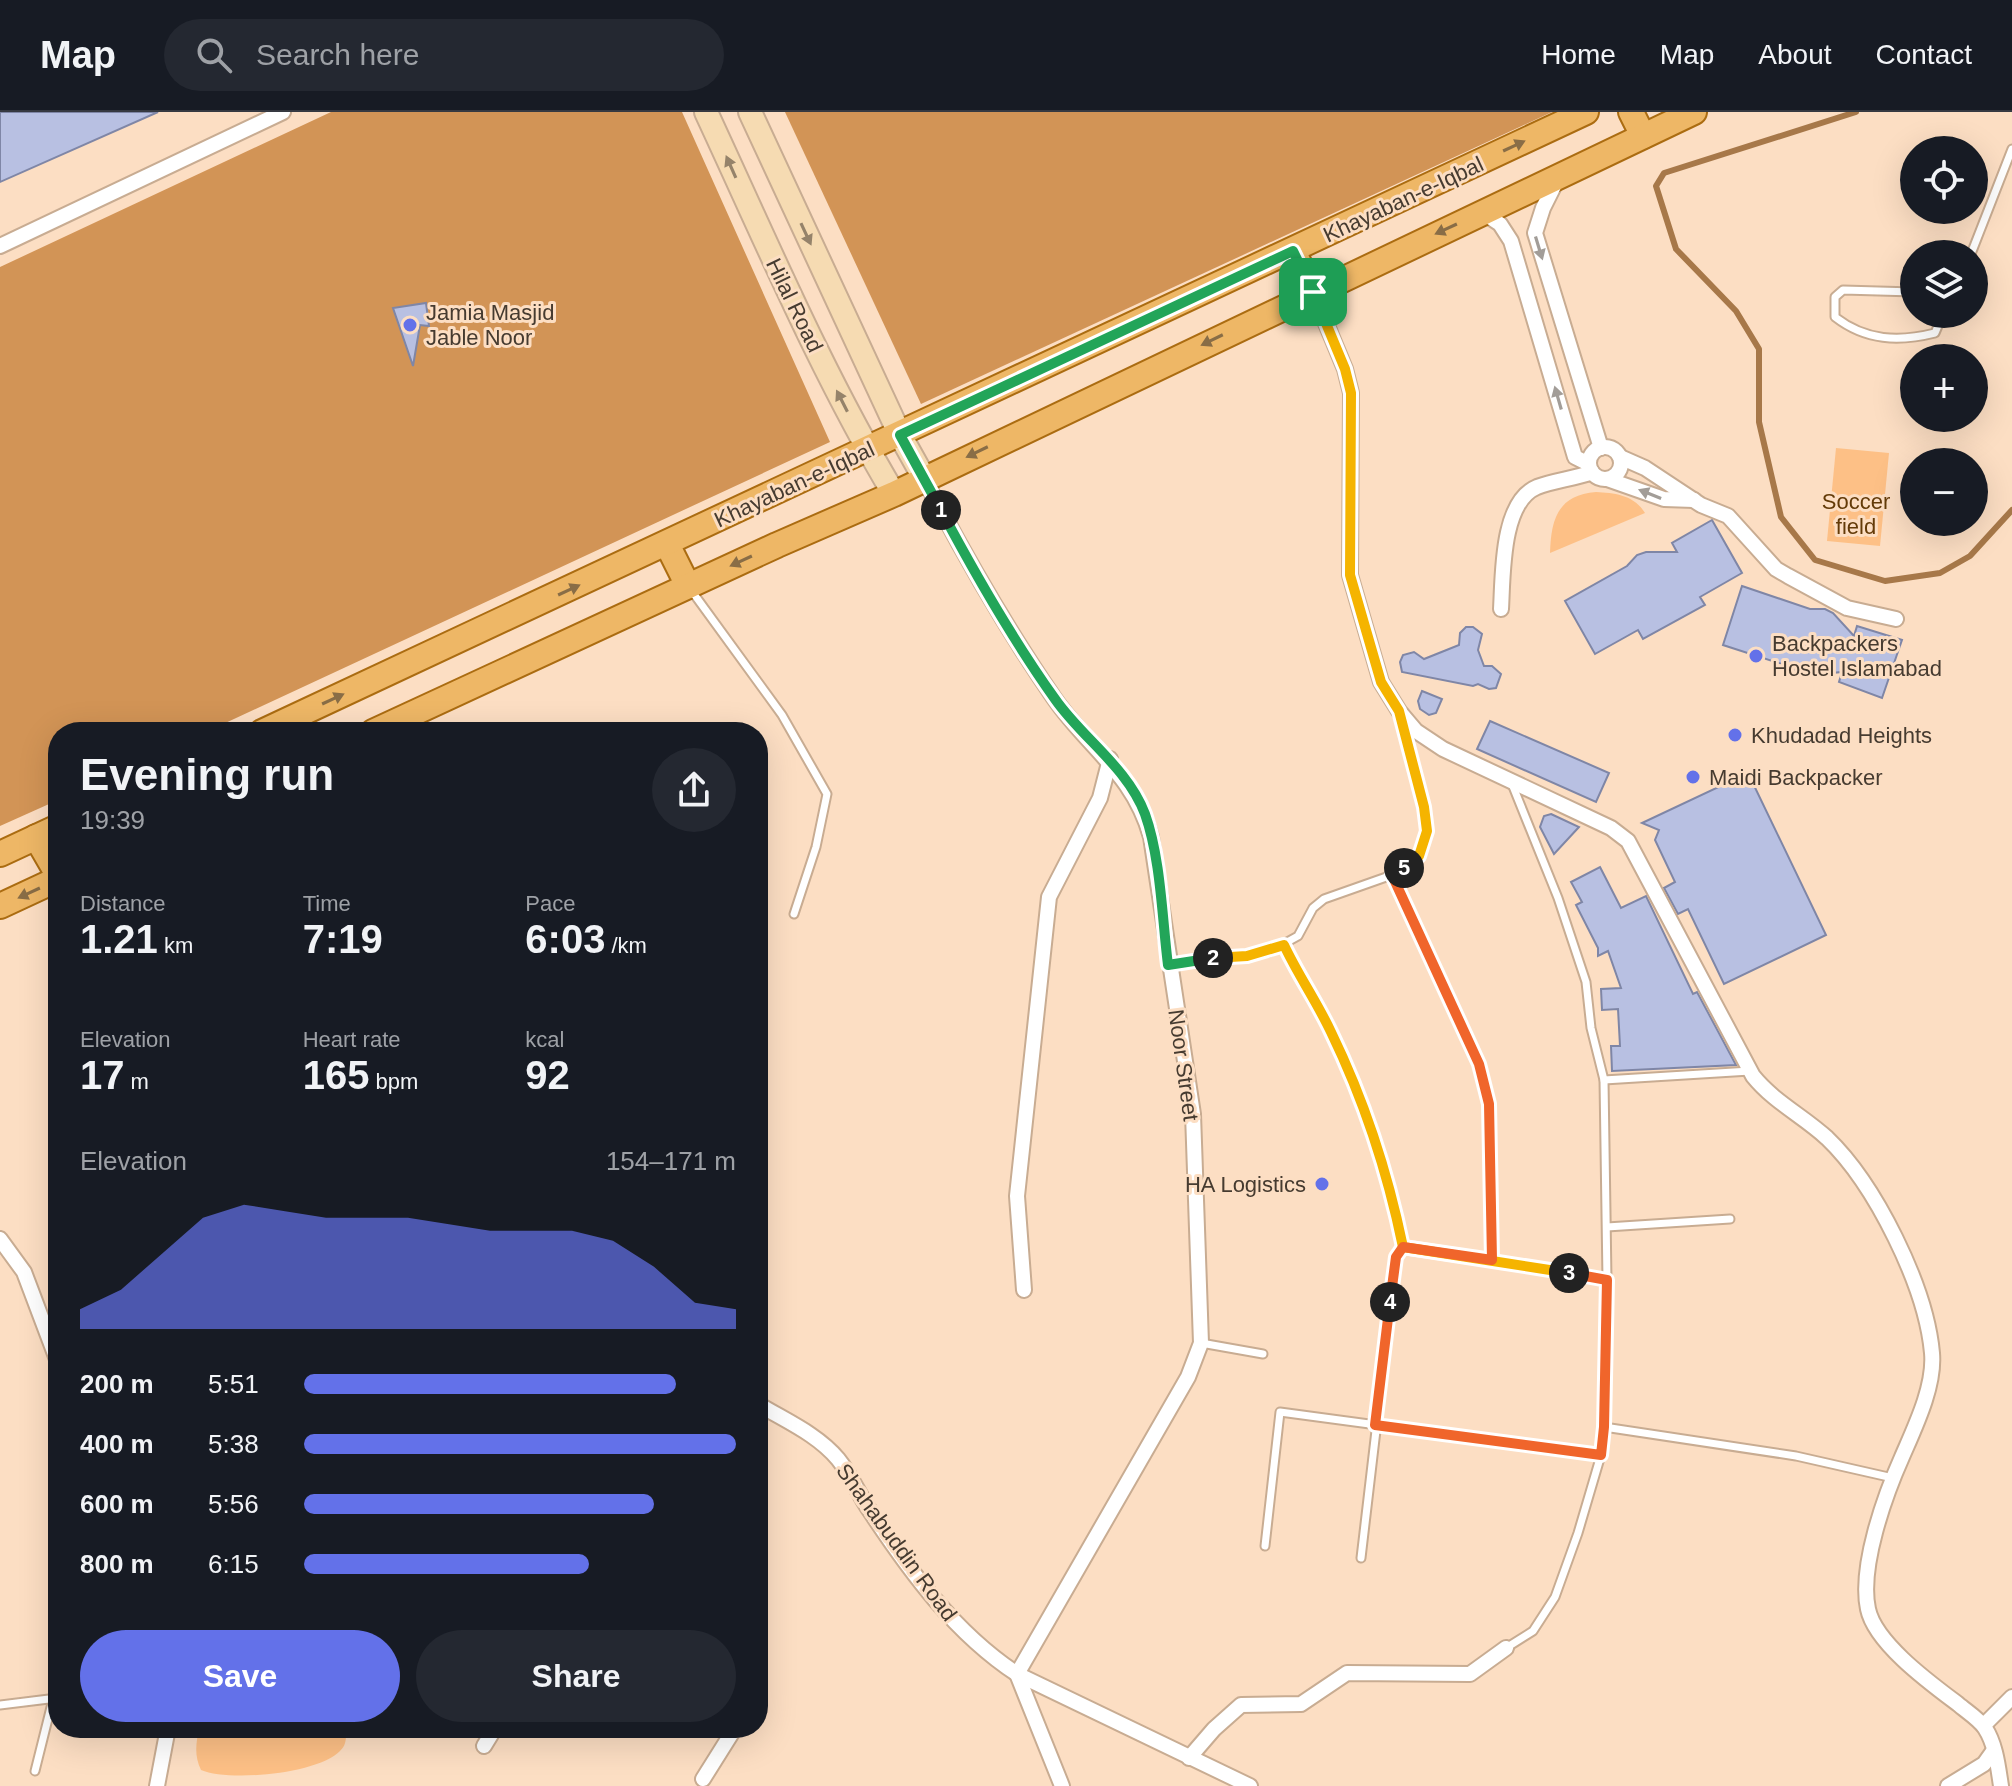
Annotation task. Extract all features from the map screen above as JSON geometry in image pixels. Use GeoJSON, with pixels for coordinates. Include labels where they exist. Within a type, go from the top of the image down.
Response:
{"type":"FeatureCollection","features":[{"type":"Feature","properties":{"kind":"main road","name":"Khayaban-e-Iqbal"},"geometry":{"type":"LineString","coordinates":[[284,722],[1586,112]]}},
{"type":"Feature","properties":{"kind":"main road"},"geometry":{"type":"LineString","coordinates":[[1631,112],[1643,136]]}},
{"type":"Feature","properties":{"kind":"main road","name":"Khayaban-e-Iqbal"},"geometry":{"type":"LineString","coordinates":[[395,722],[894,494],[1694,112]]}},
{"type":"Feature","properties":{"kind":"main road"},"geometry":{"type":"LineString","coordinates":[[1293,251],[1313,292]]}},
{"type":"Feature","properties":{"kind":"main road"},"geometry":{"type":"LineString","coordinates":[[667,544],[688,586]]}},
{"type":"Feature","properties":{"kind":"main road"},"geometry":{"type":"LineString","coordinates":[[0,854],[47,832]]}},
{"type":"Feature","properties":{"kind":"main road"},"geometry":{"type":"LineString","coordinates":[[0,906],[48,882]]}},
{"type":"Feature","properties":{"kind":"street"},"geometry":{"type":"LineString","coordinates":[[0,246],[283,112]]}},
{"type":"Feature","properties":{"kind":"street","name":"Hilal Road"},"geometry":{"type":"LineString","coordinates":[[706,112],[799,317],[867,449],[894,494]]}},
{"type":"Feature","properties":{"kind":"street","name":"Hilal Road"},"geometry":{"type":"LineString","coordinates":[[750,112],[900,435],[924,478]]}},
{"type":"Feature","properties":{"kind":"street"},"geometry":{"type":"LineString","coordinates":[[1560,176],[1543,208],[1535,233],[1601,448]]}},
{"type":"Feature","properties":{"kind":"street"},"geometry":{"type":"LineString","coordinates":[[1482,212],[1500,224],[1511,241],[1575,457],[1599,478],[1664,499],[1694,500]]}},
{"type":"Feature","properties":{"kind":"street"},"geometry":{"type":"LineString","coordinates":[[1313,292],[1345,369],[1351,393],[1350,575],[1381,682],[1416,731],[1443,749],[1611,828],[1628,841],[1750,1071],[1768,1094],[1827,1138],[1858,1172],[1891,1229],[1918,1295],[1932,1354],[1923,1409],[1878,1516],[1867,1579],[1867,1607],[1875,1629],[1903,1658],[1984,1725],[1994,1750],[2001,1786]]}},
{"type":"Feature","properties":{"kind":"street"},"geometry":{"type":"LineString","coordinates":[[1590,468],[1591,455],[1601,448],[1614,450],[1620,457],[1645,468],[1694,500],[1734,521],[1766,559],[1788,576],[1847,608],[1896,619]]}},
{"type":"Feature","properties":{"kind":"street"},"geometry":{"type":"LineString","coordinates":[[1607,479],[1618,472],[1620,457]]}},
{"type":"Feature","properties":{"kind":"street"},"geometry":{"type":"LineString","coordinates":[[1501,609],[1511,516],[1519,501],[1539,486],[1590,468]]}},
{"type":"Feature","properties":{"kind":"street","name":"Noor Street"},"geometry":{"type":"LineString","coordinates":[[924,478],[963,552],[1055,700],[1110,759],[1144,811],[1193,1114],[1201,1343],[1188,1377],[1017,1674]]}},
{"type":"Feature","properties":{"kind":"street"},"geometry":{"type":"LineString","coordinates":[[1024,1290],[1017,1196],[1049,897],[1100,798],[1110,759]]}},
{"type":"Feature","properties":{"kind":"street"},"geometry":{"type":"LineString","coordinates":[[0,1239],[24,1272],[48,1336]]}},
{"type":"Feature","properties":{"kind":"street","name":"Shahabuddin Road"},"geometry":{"type":"LineString","coordinates":[[768,1410],[814,1437],[839,1460],[878,1522],[954,1623],[988,1655],[1017,1674],[1250,1786]]}},
{"type":"Feature","properties":{"kind":"street"},"geometry":{"type":"LineString","coordinates":[[1189,1758],[1214,1729],[1241,1705],[1301,1704],[1347,1673],[1470,1674],[1506,1648]]}},
{"type":"Feature","properties":{"kind":"street"},"geometry":{"type":"LineString","coordinates":[[1017,1674],[1062,1786]]}},
{"type":"Feature","properties":{"kind":"street"},"geometry":{"type":"LineString","coordinates":[[1984,1725],[2012,1697]]}},
{"type":"Feature","properties":{"kind":"street"},"geometry":{"type":"LineString","coordinates":[[157,1786],[166,1738]]}},
{"type":"Feature","properties":{"kind":"street"},"geometry":{"type":"LineString","coordinates":[[484,1746],[489,1738]]}},
{"type":"Feature","properties":{"kind":"street"},"geometry":{"type":"LineString","coordinates":[[703,1779],[729,1738]]}},
{"type":"Feature","properties":{"kind":"street"},"geometry":{"type":"LineString","coordinates":[[1948,1786],[1984,1764],[1994,1750]]}},
{"type":"Feature","properties":{"kind":"lane"},"geometry":{"type":"LineString","coordinates":[[1976,240],[2012,149]]}},
{"type":"Feature","properties":{"kind":"lane"},"geometry":{"type":"LineString","coordinates":[[1900,292],[1843,290],[1835,297],[1835,317],[1871,335],[1893,340],[1935,333],[1937,328]]}},
{"type":"Feature","properties":{"kind":"lane"},"geometry":{"type":"LineString","coordinates":[[688,586],[782,715],[827,794],[816,847],[794,914]]}},
{"type":"Feature","properties":{"kind":"lane"},"geometry":{"type":"LineString","coordinates":[[1168,965],[1247,956],[1284,945],[1298,936],[1313,908],[1324,899],[1392,875],[1419,856],[1427,831],[1424,807],[1399,711]]}},
{"type":"Feature","properties":{"kind":"lane"},"geometry":{"type":"LineString","coordinates":[[1506,1648],[1533,1631],[1555,1597],[1601,1455],[1607,1280],[1604,1080],[1591,1028],[1586,982],[1574,942],[1512,784]]}},
{"type":"Feature","properties":{"kind":"lane"},"geometry":{"type":"LineString","coordinates":[[1392,875],[1479,1064],[1489,1104],[1492,1260]]}},
{"type":"Feature","properties":{"kind":"lane"},"geometry":{"type":"LineString","coordinates":[[1284,945],[1331,1030],[1360,1099],[1392,1193],[1403,1247],[1396,1257],[1361,1558]]}},
{"type":"Feature","properties":{"kind":"lane"},"geometry":{"type":"LineString","coordinates":[[1604,1080],[1750,1071]]}},
{"type":"Feature","properties":{"kind":"lane"},"geometry":{"type":"LineString","coordinates":[[1607,1227],[1730,1219]]}},
{"type":"Feature","properties":{"kind":"lane"},"geometry":{"type":"LineString","coordinates":[[1403,1247],[1607,1280]]}},
{"type":"Feature","properties":{"kind":"lane"},"geometry":{"type":"LineString","coordinates":[[1201,1343],[1263,1354]]}},
{"type":"Feature","properties":{"kind":"lane"},"geometry":{"type":"LineString","coordinates":[[1265,1546],[1280,1412],[1601,1455]]}},
{"type":"Feature","properties":{"kind":"lane"},"geometry":{"type":"LineString","coordinates":[[1604,1427],[1796,1456],[1893,1478]]}},
{"type":"Feature","properties":{"kind":"lane"},"geometry":{"type":"LineString","coordinates":[[0,1705],[48,1699]]}},
{"type":"Feature","properties":{"kind":"lane"},"geometry":{"type":"LineString","coordinates":[[35,1771],[48,1726]]}},
{"type":"Feature","properties":{"kind":"green space","name":"Soccer field"},"geometry":{"type":"Polygon","coordinates":[[[1836,448],[1889,453],[1880,546],[1827,541],[1836,448]]]}},
{"type":"Feature","properties":{"kind":"green space"},"geometry":{"type":"Polygon","coordinates":[[[1596,492],[1630,499],[1645,513],[1550,553],[1552,530],[1559,511],[1573,498],[1596,492]]]}},
{"type":"Feature","properties":{"kind":"green space"},"geometry":{"type":"Polygon","coordinates":[[[198,1738],[346,1738],[340,1751],[329,1759],[273,1774],[231,1775],[201,1770],[196,1749],[198,1738]]]}},
{"type":"Feature","properties":{"kind":"shaded area"},"geometry":{"type":"Polygon","coordinates":[[[331,112],[682,112],[830,442],[228,722],[48,722],[48,804],[0,826],[0,267],[331,112]]]}},
{"type":"Feature","properties":{"kind":"shaded area"},"geometry":{"type":"Polygon","coordinates":[[[785,112],[1552,112],[921,404],[785,112]]]}},
{"type":"Feature","properties":{"kind":"building"},"geometry":{"type":"Polygon","coordinates":[[[0,112],[158,112],[0,182],[0,112]]]}},
{"type":"Feature","properties":{"kind":"building","name":"Jamia Masjid Jable Noor"},"geometry":{"type":"Polygon","coordinates":[[[426,303],[429,326],[420,325],[413,366],[393,308],[426,303]]]}},
{"type":"Feature","properties":{"kind":"building"},"geometry":{"type":"Polygon","coordinates":[[[1712,520],[1742,573],[1700,597],[1705,605],[1643,639],[1638,630],[1595,654],[1565,601],[1627,566],[1637,555],[1677,552],[1672,543],[1712,520]]]}},
{"type":"Feature","properties":{"kind":"building"},"geometry":{"type":"Polygon","coordinates":[[[1742,586],[1810,609],[1825,609],[1833,613],[1854,636],[1857,626],[1902,640],[1882,698],[1839,682],[1842,672],[1803,676],[1791,667],[1723,645],[1742,586]]]}},
{"type":"Feature","properties":{"kind":"building"},"geometry":{"type":"Polygon","coordinates":[[[1466,627],[1473,627],[1482,634],[1478,650],[1484,666],[1492,666],[1501,674],[1496,688],[1402,672],[1400,662],[1403,655],[1414,652],[1424,659],[1459,645],[1460,633],[1466,627]]]}},
{"type":"Feature","properties":{"kind":"building"},"geometry":{"type":"Polygon","coordinates":[[[1422,691],[1442,699],[1436,713],[1429,715],[1420,709],[1418,701],[1422,691]]]}},
{"type":"Feature","properties":{"kind":"building"},"geometry":{"type":"Polygon","coordinates":[[[1490,721],[1609,773],[1596,802],[1477,749],[1490,721]]]}},
{"type":"Feature","properties":{"kind":"building"},"geometry":{"type":"Polygon","coordinates":[[[1748,773],[1826,935],[1724,984],[1688,909],[1678,914],[1664,888],[1675,882],[1655,840],[1659,830],[1642,823],[1748,773]]]}},
{"type":"Feature","properties":{"kind":"building"},"geometry":{"type":"Polygon","coordinates":[[[1551,814],[1579,827],[1554,854],[1540,827],[1544,816],[1551,814]]]}},
{"type":"Feature","properties":{"kind":"building"},"geometry":{"type":"Polygon","coordinates":[[[1600,867],[1621,908],[1646,896],[1693,994],[1697,992],[1736,1065],[1612,1071],[1611,1046],[1620,1046],[1618,1009],[1602,1010],[1601,989],[1621,988],[1608,951],[1598,956],[1598,948],[1576,905],[1582,902],[1571,882],[1600,867]]]}},
{"type":"Feature","properties":{"kind":"waterway"},"geometry":{"type":"LineString","coordinates":[[1856,112],[1664,173],[1656,186],[1676,249],[1736,311],[1759,349],[1759,422],[1781,517],[1815,560],[1885,581],[1940,573],[1970,556],[2012,510]]}},
{"type":"Feature","properties":{"kind":"place","name":"Jamia Masjid Jable Noor"},"geometry":{"type":"Point","coordinates":[410,325]}},
{"type":"Feature","properties":{"kind":"place","name":"Backpackers Hostel Islamabad"},"geometry":{"type":"Point","coordinates":[1756,656]}},
{"type":"Feature","properties":{"kind":"place","name":"Khudadad Heights"},"geometry":{"type":"Point","coordinates":[1735,735]}},
{"type":"Feature","properties":{"kind":"place","name":"Maidi Backpacker"},"geometry":{"type":"Point","coordinates":[1693,777]}},
{"type":"Feature","properties":{"kind":"place","name":"HA Logistics"},"geometry":{"type":"Point","coordinates":[1322,1184]}},
{"type":"Feature","properties":{"kind":"route"},"geometry":{"type":"LineString","coordinates":[[1313,292],[1293,251],[900,435],[963,552],[1055,700],[1110,759],[1144,811],[1151,837],[1168,965],[1247,956],[1269,952],[1284,945],[1331,1030],[1360,1099],[1392,1193],[1403,1247],[1607,1280],[1601,1455],[1375,1425],[1397,1252],[1403,1247],[1411,1246],[1492,1260],[1489,1104],[1479,1064],[1392,875],[1419,856],[1425,844],[1424,807],[1399,711],[1381,682],[1355,599],[1349,550],[1351,393],[1345,369],[1313,292]]}}]}
